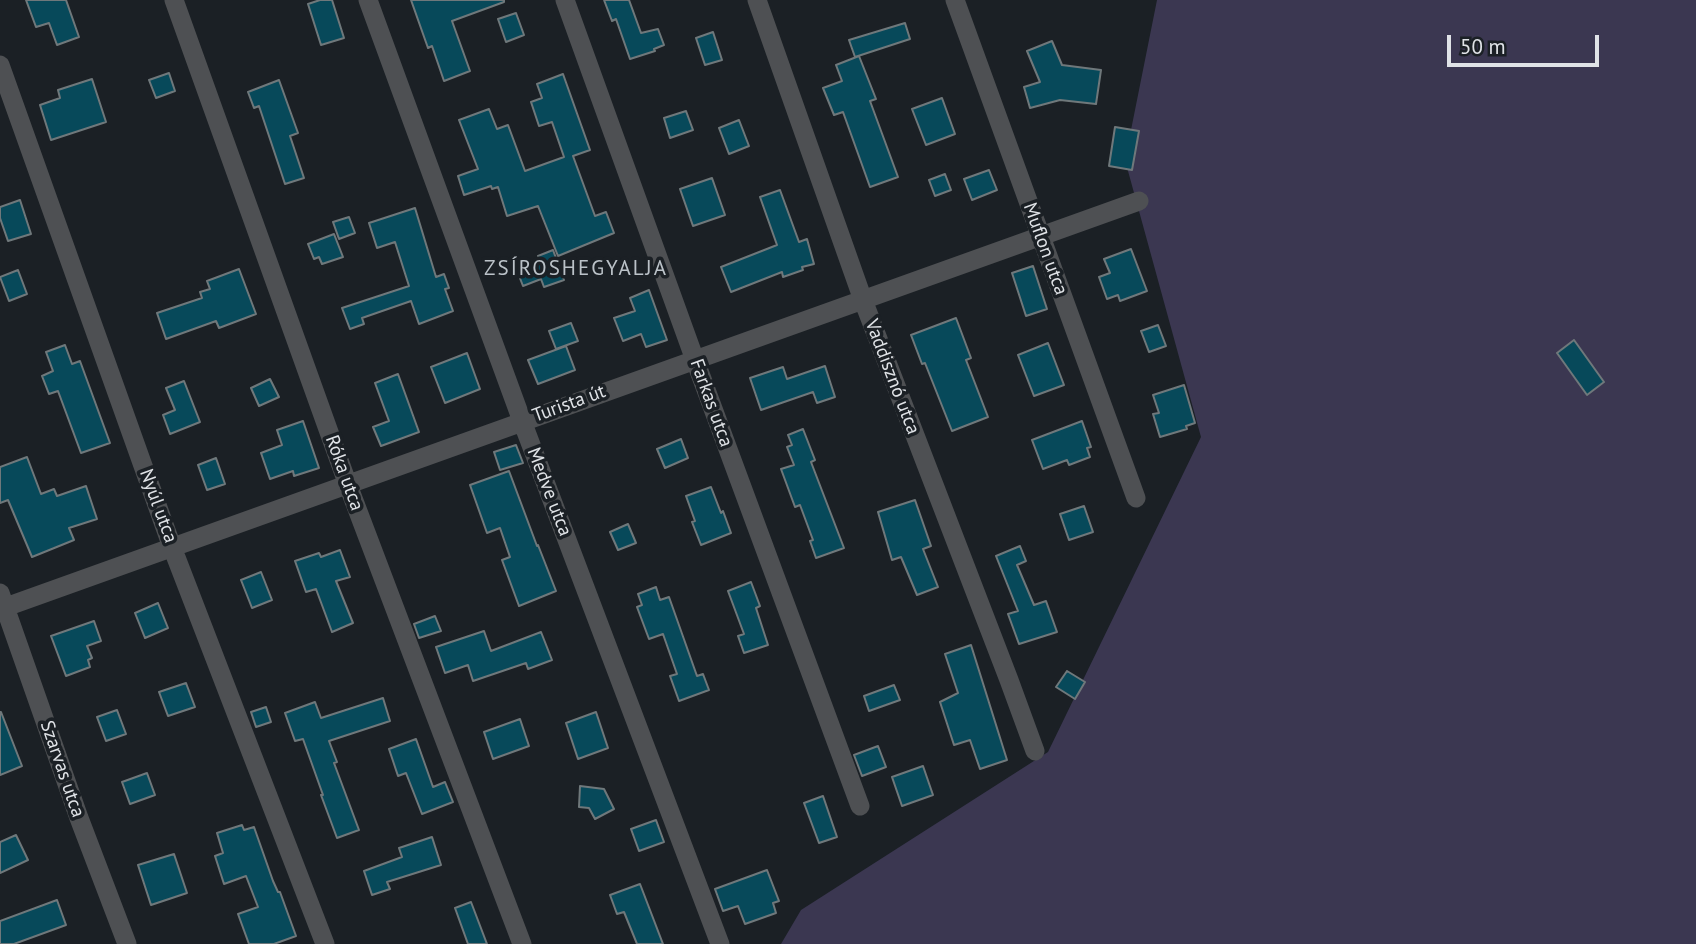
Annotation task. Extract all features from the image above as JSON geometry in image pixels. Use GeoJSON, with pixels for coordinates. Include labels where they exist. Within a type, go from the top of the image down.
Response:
{"type":"FeatureCollection","features":[{"type":"Feature","properties":{"kind":"street","name":"Róka utca"},"geometry":{"type":"LineString","coordinates":[[174,0],[348,485],[522,944]]}},
{"type":"Feature","properties":{"kind":"street","name":"Medve utca"},"geometry":{"type":"LineString","coordinates":[[368,0],[522,421],[720,944]]}},
{"type":"Feature","properties":{"kind":"street","name":"Farkas utca"},"geometry":{"type":"LineString","coordinates":[[565,0],[860,806]]}},
{"type":"Feature","properties":{"kind":"street","name":"Vaddisznó utca"},"geometry":{"type":"LineString","coordinates":[[757,0],[863,300],[1035,751]]}},
{"type":"Feature","properties":{"kind":"street","name":"Muflon utca"},"geometry":{"type":"LineString","coordinates":[[955,0],[1136,498]]}},
{"type":"Feature","properties":{"kind":"street","name":"Nyúl utca"},"geometry":{"type":"LineString","coordinates":[[0,65],[172,547],[325,944]]}},
{"type":"Feature","properties":{"kind":"street","name":"Turista út"},"geometry":{"type":"LineString","coordinates":[[2,603],[348,485],[1139,201]]}},
{"type":"Feature","properties":{"kind":"street","name":"Szarvas utca"},"geometry":{"type":"LineString","coordinates":[[2,603],[127,944]]}},
{"type":"Feature","properties":{"kind":"shaded area"},"geometry":{"type":"Polygon","coordinates":[[[1157,0],[1696,0],[1696,944],[781,944],[801,910],[1048,752],[1201,437],[1125,160],[1157,0]]]}},
{"type":"Feature","properties":{"kind":"building"},"geometry":{"type":"Polygon","coordinates":[[[26,0],[66,0],[79,37],[57,45],[49,23],[36,27],[26,0]]]}},
{"type":"Feature","properties":{"kind":"building"},"geometry":{"type":"Polygon","coordinates":[[[332,0],[344,38],[321,45],[308,4],[332,0]]]}},
{"type":"Feature","properties":{"kind":"building"},"geometry":{"type":"Polygon","coordinates":[[[411,0],[504,2],[452,21],[470,71],[444,81],[432,46],[428,48],[411,0]]]}},
{"type":"Feature","properties":{"kind":"building"},"geometry":{"type":"Polygon","coordinates":[[[604,0],[629,0],[641,33],[658,29],[664,45],[654,49],[655,51],[630,59],[616,19],[612,21],[604,0]]]}},
{"type":"Feature","properties":{"kind":"building"},"geometry":{"type":"Polygon","coordinates":[[[516,13],[524,35],[506,42],[498,19],[516,13]]]}},
{"type":"Feature","properties":{"kind":"building"},"geometry":{"type":"Polygon","coordinates":[[[905,23],[910,39],[855,57],[849,40],[905,23]]]}},
{"type":"Feature","properties":{"kind":"building"},"geometry":{"type":"Polygon","coordinates":[[[713,32],[722,60],[705,65],[696,38],[713,32]]]}},
{"type":"Feature","properties":{"kind":"building"},"geometry":{"type":"Polygon","coordinates":[[[1052,41],[1062,65],[1101,70],[1096,104],[1060,100],[1030,108],[1024,87],[1040,82],[1027,51],[1052,41]]]}},
{"type":"Feature","properties":{"kind":"building"},"geometry":{"type":"Polygon","coordinates":[[[859,56],[876,99],[870,101],[898,177],[870,187],[843,112],[834,115],[823,88],[842,81],[836,65],[859,56]]]}},
{"type":"Feature","properties":{"kind":"building"},"geometry":{"type":"Polygon","coordinates":[[[169,73],[175,91],[156,98],[149,80],[169,73]]]}},
{"type":"Feature","properties":{"kind":"building"},"geometry":{"type":"Polygon","coordinates":[[[563,74],[590,150],[573,156],[595,216],[606,212],[614,233],[558,256],[538,206],[507,216],[498,187],[492,189],[491,186],[464,195],[458,176],[478,169],[459,120],[489,109],[497,129],[508,125],[525,171],[564,157],[552,122],[539,126],[531,102],[542,98],[537,84],[563,74]]]}},
{"type":"Feature","properties":{"kind":"building"},"geometry":{"type":"Polygon","coordinates":[[[92,79],[106,122],[51,140],[40,105],[60,98],[58,90],[92,79]]]}},
{"type":"Feature","properties":{"kind":"building"},"geometry":{"type":"Polygon","coordinates":[[[279,80],[298,133],[290,136],[304,178],[285,184],[259,106],[254,108],[248,92],[279,80]]]}},
{"type":"Feature","properties":{"kind":"building"},"geometry":{"type":"Polygon","coordinates":[[[942,98],[955,134],[926,145],[912,109],[942,98]]]}},
{"type":"Feature","properties":{"kind":"building"},"geometry":{"type":"Polygon","coordinates":[[[686,111],[693,130],[670,138],[664,118],[686,111]]]}},
{"type":"Feature","properties":{"kind":"building"},"geometry":{"type":"Polygon","coordinates":[[[739,120],[749,146],[729,154],[719,128],[739,120]]]}},
{"type":"Feature","properties":{"kind":"building"},"geometry":{"type":"Polygon","coordinates":[[[1115,127],[1139,131],[1132,170],[1109,166],[1115,127]]]}},
{"type":"Feature","properties":{"kind":"building"},"geometry":{"type":"Polygon","coordinates":[[[989,170],[997,190],[972,200],[964,179],[989,170]]]}},
{"type":"Feature","properties":{"kind":"building"},"geometry":{"type":"Polygon","coordinates":[[[945,174],[951,190],[935,196],[929,180],[945,174]]]}},
{"type":"Feature","properties":{"kind":"building"},"geometry":{"type":"Polygon","coordinates":[[[712,178],[725,215],[693,226],[680,189],[712,178]]]}},
{"type":"Feature","properties":{"kind":"building"},"geometry":{"type":"Polygon","coordinates":[[[780,190],[799,242],[807,239],[814,264],[783,277],[782,272],[731,292],[721,267],[777,245],[760,197],[780,190]]]}},
{"type":"Feature","properties":{"kind":"building"},"geometry":{"type":"Polygon","coordinates":[[[20,200],[31,234],[8,241],[0,218],[0,207],[20,200]]]}},
{"type":"Feature","properties":{"kind":"building"},"geometry":{"type":"Polygon","coordinates":[[[415,208],[436,277],[444,274],[449,288],[445,289],[453,311],[419,324],[411,301],[362,318],[364,324],[350,329],[342,308],[409,286],[395,242],[377,248],[369,223],[415,208]]]}},
{"type":"Feature","properties":{"kind":"building"},"geometry":{"type":"Polygon","coordinates":[[[349,217],[355,233],[339,239],[333,222],[349,217]]]}},
{"type":"Feature","properties":{"kind":"building"},"geometry":{"type":"Polygon","coordinates":[[[334,234],[343,257],[322,264],[319,257],[314,259],[308,244],[334,234]]]}},
{"type":"Feature","properties":{"kind":"building"},"geometry":{"type":"Polygon","coordinates":[[[1131,249],[1147,291],[1120,301],[1118,295],[1107,299],[1099,277],[1110,273],[1104,259],[1131,249]]]}},
{"type":"Feature","properties":{"kind":"building"},"geometry":{"type":"Polygon","coordinates":[[[553,250],[564,280],[544,287],[541,279],[523,286],[516,268],[553,250]]]}},
{"type":"Feature","properties":{"kind":"building"},"geometry":{"type":"Polygon","coordinates":[[[1033,266],[1047,309],[1026,316],[1012,273],[1033,266]]]}},
{"type":"Feature","properties":{"kind":"building"},"geometry":{"type":"Polygon","coordinates":[[[239,269],[256,314],[219,328],[216,321],[166,339],[157,313],[202,298],[200,292],[210,289],[207,281],[239,269]]]}},
{"type":"Feature","properties":{"kind":"building"},"geometry":{"type":"Polygon","coordinates":[[[18,270],[27,294],[9,301],[0,277],[18,270]]]}},
{"type":"Feature","properties":{"kind":"building"},"geometry":{"type":"Polygon","coordinates":[[[649,290],[667,340],[646,347],[641,334],[623,341],[614,318],[635,311],[630,298],[649,290]]]}},
{"type":"Feature","properties":{"kind":"building"},"geometry":{"type":"Polygon","coordinates":[[[956,318],[971,358],[966,360],[988,417],[952,431],[911,335],[956,318]]]}},
{"type":"Feature","properties":{"kind":"building"},"geometry":{"type":"Polygon","coordinates":[[[571,323],[578,341],[556,349],[549,331],[571,323]]]}},
{"type":"Feature","properties":{"kind":"building"},"geometry":{"type":"Polygon","coordinates":[[[1158,325],[1166,346],[1149,352],[1141,331],[1158,325]]]}},
{"type":"Feature","properties":{"kind":"building"},"geometry":{"type":"Polygon","coordinates":[[[1574,340],[1604,382],[1587,395],[1557,353],[1574,340]]]}},
{"type":"Feature","properties":{"kind":"building"},"geometry":{"type":"Polygon","coordinates":[[[1048,343],[1064,385],[1034,396],[1018,355],[1048,343]]]}},
{"type":"Feature","properties":{"kind":"building"},"geometry":{"type":"Polygon","coordinates":[[[65,345],[72,364],[80,361],[110,443],[81,453],[58,391],[49,394],[42,376],[53,371],[46,352],[65,345]]]}},
{"type":"Feature","properties":{"kind":"building"},"geometry":{"type":"Polygon","coordinates":[[[566,346],[575,370],[538,384],[528,360],[566,346]]]}},
{"type":"Feature","properties":{"kind":"building"},"geometry":{"type":"Polygon","coordinates":[[[467,353],[480,389],[445,403],[431,367],[467,353]]]}},
{"type":"Feature","properties":{"kind":"building"},"geometry":{"type":"Polygon","coordinates":[[[825,366],[835,397],[817,403],[813,392],[761,410],[750,378],[783,367],[787,379],[825,366]]]}},
{"type":"Feature","properties":{"kind":"building"},"geometry":{"type":"Polygon","coordinates":[[[398,374],[419,432],[381,446],[373,427],[389,421],[375,383],[398,374]]]}},
{"type":"Feature","properties":{"kind":"building"},"geometry":{"type":"Polygon","coordinates":[[[270,379],[279,397],[259,406],[251,388],[270,379]]]}},
{"type":"Feature","properties":{"kind":"building"},"geometry":{"type":"Polygon","coordinates":[[[184,381],[200,422],[170,434],[163,415],[175,410],[166,388],[184,381]]]}},
{"type":"Feature","properties":{"kind":"building"},"geometry":{"type":"Polygon","coordinates":[[[1184,385],[1195,423],[1186,426],[1187,429],[1160,437],[1153,414],[1159,413],[1153,395],[1184,385]]]}},
{"type":"Feature","properties":{"kind":"building"},"geometry":{"type":"Polygon","coordinates":[[[303,421],[319,468],[294,476],[293,471],[270,479],[261,453],[282,445],[277,430],[303,421]]]}},
{"type":"Feature","properties":{"kind":"building"},"geometry":{"type":"Polygon","coordinates":[[[1082,421],[1091,447],[1087,448],[1090,457],[1069,465],[1067,460],[1043,469],[1032,440],[1082,421]]]}},
{"type":"Feature","properties":{"kind":"building"},"geometry":{"type":"Polygon","coordinates":[[[803,429],[815,460],[811,462],[844,548],[816,558],[810,541],[813,540],[800,505],[795,507],[781,469],[794,465],[787,447],[792,445],[788,435],[803,429]]]}},
{"type":"Feature","properties":{"kind":"building"},"geometry":{"type":"Polygon","coordinates":[[[681,439],[688,458],[665,468],[657,449],[681,439]]]}},
{"type":"Feature","properties":{"kind":"building"},"geometry":{"type":"Polygon","coordinates":[[[516,445],[523,463],[500,470],[494,452],[516,445]]]}},
{"type":"Feature","properties":{"kind":"building"},"geometry":{"type":"Polygon","coordinates":[[[27,457],[41,494],[54,489],[57,496],[86,486],[97,519],[69,528],[74,540],[32,557],[8,500],[0,503],[0,467],[27,457]]]}},
{"type":"Feature","properties":{"kind":"building"},"geometry":{"type":"Polygon","coordinates":[[[216,458],[225,484],[207,490],[198,465],[216,458]]]}},
{"type":"Feature","properties":{"kind":"building"},"geometry":{"type":"Polygon","coordinates":[[[509,471],[556,591],[519,606],[502,560],[510,557],[500,528],[487,533],[470,485],[509,471]]]}},
{"type":"Feature","properties":{"kind":"building"},"geometry":{"type":"Polygon","coordinates":[[[711,487],[731,533],[701,545],[686,496],[711,487]]]}},
{"type":"Feature","properties":{"kind":"building"},"geometry":{"type":"Polygon","coordinates":[[[915,500],[931,546],[923,549],[938,587],[917,595],[901,557],[892,560],[878,512],[915,500]]]}},
{"type":"Feature","properties":{"kind":"building"},"geometry":{"type":"Polygon","coordinates":[[[1084,506],[1093,532],[1069,540],[1060,514],[1084,506]]]}},
{"type":"Feature","properties":{"kind":"building"},"geometry":{"type":"Polygon","coordinates":[[[628,524],[636,543],[618,550],[610,532],[628,524]]]}},
{"type":"Feature","properties":{"kind":"building"},"geometry":{"type":"Polygon","coordinates":[[[1020,546],[1026,561],[1017,565],[1034,605],[1046,601],[1057,632],[1019,644],[1008,614],[1018,611],[996,556],[1020,546]]]}},
{"type":"Feature","properties":{"kind":"building"},"geometry":{"type":"Polygon","coordinates":[[[340,550],[350,577],[336,581],[353,623],[332,632],[316,589],[306,592],[295,561],[319,553],[321,557],[340,550]]]}},
{"type":"Feature","properties":{"kind":"building"},"geometry":{"type":"Polygon","coordinates":[[[261,572],[272,600],[252,608],[241,580],[261,572]]]}},
{"type":"Feature","properties":{"kind":"building"},"geometry":{"type":"Polygon","coordinates":[[[751,582],[760,606],[756,608],[768,645],[744,653],[738,636],[744,634],[728,591],[751,582]]]}},
{"type":"Feature","properties":{"kind":"building"},"geometry":{"type":"Polygon","coordinates":[[[656,587],[660,600],[669,597],[697,676],[703,674],[709,690],[679,701],[670,676],[677,674],[663,634],[649,639],[637,607],[642,605],[638,594],[656,587]]]}},
{"type":"Feature","properties":{"kind":"building"},"geometry":{"type":"Polygon","coordinates":[[[158,603],[168,628],[145,638],[135,613],[158,603]]]}},
{"type":"Feature","properties":{"kind":"building"},"geometry":{"type":"Polygon","coordinates":[[[435,616],[441,631],[419,638],[414,624],[435,616]]]}},
{"type":"Feature","properties":{"kind":"building"},"geometry":{"type":"Polygon","coordinates":[[[94,621],[101,641],[87,646],[92,658],[88,660],[90,667],[66,676],[51,636],[94,621]]]}},
{"type":"Feature","properties":{"kind":"building"},"geometry":{"type":"Polygon","coordinates":[[[484,631],[491,651],[541,632],[552,660],[528,669],[526,663],[473,681],[468,665],[445,673],[436,647],[484,631]]]}},
{"type":"Feature","properties":{"kind":"building"},"geometry":{"type":"Polygon","coordinates":[[[971,645],[1007,760],[980,769],[970,740],[954,745],[940,702],[958,693],[945,654],[971,645]]]}},
{"type":"Feature","properties":{"kind":"building"},"geometry":{"type":"Polygon","coordinates":[[[1067,671],[1085,682],[1075,699],[1056,687],[1067,671]]]}},
{"type":"Feature","properties":{"kind":"building"},"geometry":{"type":"Polygon","coordinates":[[[186,683],[195,707],[168,716],[159,692],[186,683]]]}},
{"type":"Feature","properties":{"kind":"building"},"geometry":{"type":"Polygon","coordinates":[[[894,685],[900,700],[869,711],[864,696],[894,685]]]}},
{"type":"Feature","properties":{"kind":"building"},"geometry":{"type":"Polygon","coordinates":[[[383,698],[390,721],[329,741],[337,762],[334,763],[359,830],[337,838],[303,739],[295,741],[285,713],[315,702],[321,718],[383,698]]]}},
{"type":"Feature","properties":{"kind":"building"},"geometry":{"type":"Polygon","coordinates":[[[266,707],[271,722],[256,727],[251,712],[266,707]]]}},
{"type":"Feature","properties":{"kind":"building"},"geometry":{"type":"Polygon","coordinates":[[[117,710],[126,734],[106,741],[97,717],[117,710]]]}},
{"type":"Feature","properties":{"kind":"building"},"geometry":{"type":"Polygon","coordinates":[[[0,712],[22,766],[0,775],[0,712]]]}},
{"type":"Feature","properties":{"kind":"building"},"geometry":{"type":"Polygon","coordinates":[[[596,712],[608,748],[578,759],[566,723],[596,712]]]}},
{"type":"Feature","properties":{"kind":"building"},"geometry":{"type":"Polygon","coordinates":[[[520,719],[529,746],[493,759],[484,732],[520,719]]]}},
{"type":"Feature","properties":{"kind":"building"},"geometry":{"type":"Polygon","coordinates":[[[416,739],[433,787],[445,782],[453,802],[422,814],[406,773],[398,776],[389,749],[416,739]]]}},
{"type":"Feature","properties":{"kind":"building"},"geometry":{"type":"Polygon","coordinates":[[[878,746],[886,767],[862,776],[854,755],[878,746]]]}},
{"type":"Feature","properties":{"kind":"building"},"geometry":{"type":"Polygon","coordinates":[[[923,766],[933,795],[902,806],[892,777],[923,766]]]}},
{"type":"Feature","properties":{"kind":"building"},"geometry":{"type":"Polygon","coordinates":[[[147,773],[155,795],[130,804],[122,782],[147,773]]]}},
{"type":"Feature","properties":{"kind":"building"},"geometry":{"type":"Polygon","coordinates":[[[580,786],[604,789],[614,809],[595,819],[589,808],[579,807],[580,786]]]}},
{"type":"Feature","properties":{"kind":"building"},"geometry":{"type":"Polygon","coordinates":[[[823,796],[837,837],[819,843],[804,803],[823,796]]]}},
{"type":"Feature","properties":{"kind":"building"},"geometry":{"type":"Polygon","coordinates":[[[656,820],[664,842],[639,851],[631,829],[656,820]]]}},
{"type":"Feature","properties":{"kind":"building"},"geometry":{"type":"Polygon","coordinates":[[[242,825],[244,830],[254,827],[296,936],[274,944],[249,944],[238,914],[258,907],[246,876],[224,884],[215,856],[223,853],[217,833],[242,825]]]}},
{"type":"Feature","properties":{"kind":"building"},"geometry":{"type":"Polygon","coordinates":[[[16,835],[28,860],[0,873],[0,842],[16,835]]]}},
{"type":"Feature","properties":{"kind":"building"},"geometry":{"type":"Polygon","coordinates":[[[432,837],[441,865],[387,882],[390,889],[372,895],[364,871],[402,857],[399,848],[432,837]]]}},
{"type":"Feature","properties":{"kind":"building"},"geometry":{"type":"Polygon","coordinates":[[[174,854],[187,893],[151,905],[138,865],[174,854]]]}},
{"type":"Feature","properties":{"kind":"building"},"geometry":{"type":"Polygon","coordinates":[[[767,870],[779,901],[773,903],[776,913],[745,924],[738,906],[723,911],[715,889],[767,870]]]}},
{"type":"Feature","properties":{"kind":"building"},"geometry":{"type":"Polygon","coordinates":[[[640,884],[663,944],[637,944],[624,912],[617,914],[610,895],[640,884]]]}},
{"type":"Feature","properties":{"kind":"building"},"geometry":{"type":"Polygon","coordinates":[[[57,900],[66,925],[14,944],[0,944],[0,921],[57,900]]]}},
{"type":"Feature","properties":{"kind":"building"},"geometry":{"type":"Polygon","coordinates":[[[471,902],[487,944],[468,944],[455,908],[471,902]]]}},
{"type":"Feature","properties":{"kind":"district","name":"ZSÍROSHEGYALJA"},"geometry":{"type":"Point","coordinates":[576,269]}}]}
